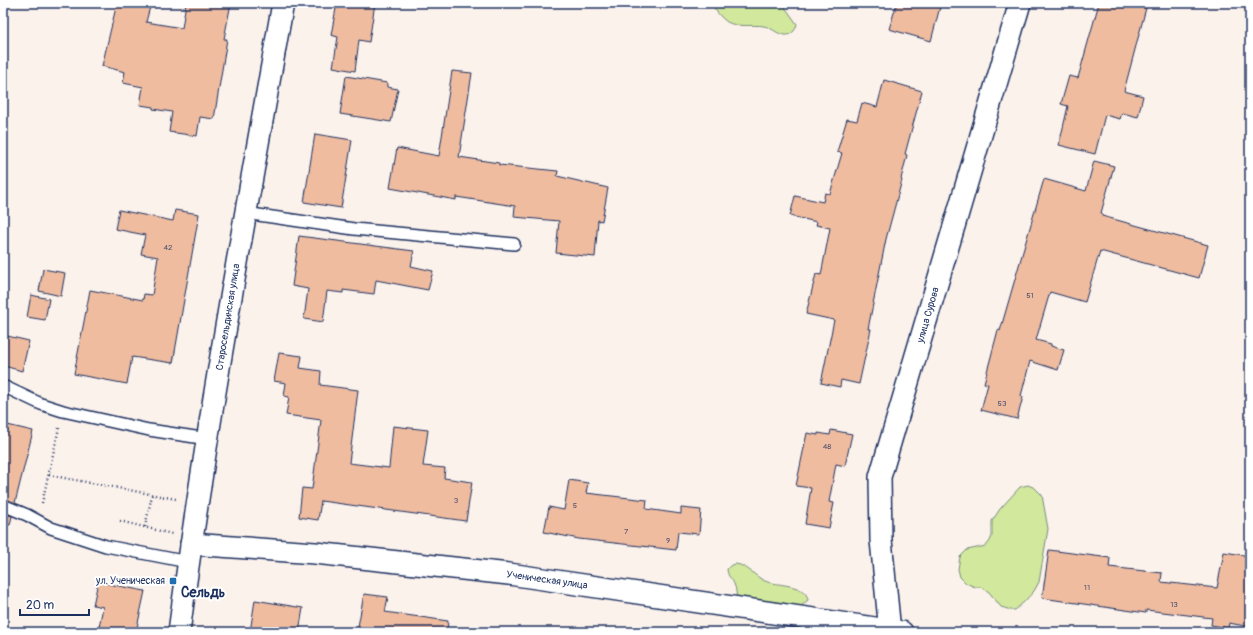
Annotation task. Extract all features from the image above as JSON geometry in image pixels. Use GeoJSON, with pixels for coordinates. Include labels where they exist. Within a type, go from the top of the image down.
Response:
{"type":"FeatureCollection","features":[{"type":"Feature","properties":{"kind":"street","name":"Старосельдинская улица"},"geometry":{"type":"LineString","coordinates":[[179,632],[197,504],[283,3]]}},
{"type":"Feature","properties":{"kind":"street","name":"улица Сурова"},"geometry":{"type":"LineString","coordinates":[[894,631],[881,540],[880,477],[1020,3]]}},
{"type":"Feature","properties":{"kind":"street","name":"Ученическая улица"},"geometry":{"type":"LineString","coordinates":[[190,548],[315,553],[509,574],[894,631]]}},
{"type":"Feature","properties":{"kind":"lane"},"geometry":{"type":"LineString","coordinates":[[246,213],[354,229],[514,244]]}},
{"type":"Feature","properties":{"kind":"lane"},"geometry":{"type":"LineString","coordinates":[[3,386],[41,404],[63,411],[149,430],[208,439]]}},
{"type":"Feature","properties":{"kind":"lane"},"geometry":{"type":"LineString","coordinates":[[3,505],[27,515],[51,528],[106,546],[190,548]]}},
{"type":"Feature","properties":{"kind":"path"},"geometry":{"type":"LineString","coordinates":[[38,521],[63,411]]}},
{"type":"Feature","properties":{"kind":"path"},"geometry":{"type":"LineString","coordinates":[[49,475],[197,504]]}},
{"type":"Feature","properties":{"kind":"path"},"geometry":{"type":"LineString","coordinates":[[145,527],[152,495]]}},
{"type":"Feature","properties":{"kind":"path"},"geometry":{"type":"LineString","coordinates":[[120,520],[145,527],[190,548]]}},
{"type":"Feature","properties":{"kind":"green space"},"geometry":{"type":"Polygon","coordinates":[[[711,3],[782,3],[797,26],[791,34],[784,35],[764,26],[731,24],[722,18],[711,3]]]}},
{"type":"Feature","properties":{"kind":"green space"},"geometry":{"type":"Polygon","coordinates":[[[1028,485],[1035,488],[1042,495],[1048,529],[1039,582],[1034,591],[1024,602],[1015,610],[1011,610],[1001,607],[989,592],[981,587],[975,587],[966,583],[960,577],[958,569],[960,557],[967,550],[986,546],[992,536],[992,521],[1000,509],[1020,487],[1028,485]]]}},
{"type":"Feature","properties":{"kind":"green space"},"geometry":{"type":"Polygon","coordinates":[[[736,564],[748,569],[765,581],[790,586],[802,591],[808,600],[801,606],[791,610],[738,600],[735,586],[728,574],[727,569],[731,565],[736,564]]]}},
{"type":"Feature","properties":{"kind":"building"},"geometry":{"type":"Polygon","coordinates":[[[117,3],[151,3],[146,22],[182,28],[186,3],[231,3],[224,39],[227,39],[214,119],[200,117],[197,136],[169,132],[172,112],[140,105],[143,87],[123,83],[125,72],[102,66],[117,3]]]}},
{"type":"Feature","properties":{"kind":"building"},"geometry":{"type":"Polygon","coordinates":[[[337,3],[375,3],[369,42],[359,40],[355,71],[333,67],[338,37],[331,35],[337,3]]]}},
{"type":"Feature","properties":{"kind":"building"},"geometry":{"type":"Polygon","coordinates":[[[897,3],[941,3],[931,41],[889,29],[897,3]]]}},
{"type":"Feature","properties":{"kind":"building"},"geometry":{"type":"Polygon","coordinates":[[[1099,3],[1130,3],[1146,8],[1124,91],[1143,96],[1138,117],[1122,113],[1120,119],[1105,115],[1095,154],[1059,145],[1068,106],[1061,104],[1069,76],[1078,78],[1099,3]]]}},
{"type":"Feature","properties":{"kind":"building"},"geometry":{"type":"Polygon","coordinates":[[[452,71],[472,73],[459,157],[499,163],[499,165],[558,171],[557,176],[608,188],[602,221],[598,220],[595,257],[556,253],[559,221],[514,217],[515,206],[456,197],[456,200],[390,188],[397,148],[439,156],[452,71]]]}},
{"type":"Feature","properties":{"kind":"building"},"geometry":{"type":"Polygon","coordinates":[[[346,76],[387,83],[387,87],[398,89],[391,122],[340,114],[346,76]]]}},
{"type":"Feature","properties":{"kind":"building"},"geometry":{"type":"Polygon","coordinates":[[[884,80],[922,91],[905,154],[907,155],[902,180],[886,239],[868,329],[871,329],[859,384],[841,380],[840,387],[821,383],[834,320],[806,314],[816,274],[821,275],[830,228],[816,225],[817,222],[790,216],[795,196],[823,202],[825,193],[830,194],[842,153],[837,152],[847,119],[857,121],[862,103],[877,107],[884,80]]]}},
{"type":"Feature","properties":{"kind":"building"},"geometry":{"type":"Polygon","coordinates":[[[315,134],[352,140],[341,208],[304,202],[315,134]]]}},
{"type":"Feature","properties":{"kind":"building"},"geometry":{"type":"Polygon","coordinates":[[[1094,161],[1114,166],[1101,213],[1103,214],[1102,216],[1208,245],[1199,278],[1100,251],[1085,302],[1050,292],[1036,340],[1051,344],[1051,346],[1064,350],[1058,370],[1030,361],[1017,419],[981,410],[988,384],[984,383],[998,330],[1000,331],[1044,179],[1086,191],[1094,161]]]}},
{"type":"Feature","properties":{"kind":"building"},"geometry":{"type":"Polygon","coordinates":[[[119,210],[173,221],[175,210],[199,214],[173,363],[132,357],[127,384],[74,374],[90,290],[143,300],[144,294],[152,295],[158,257],[141,254],[145,235],[115,229],[119,210]]]}},
{"type":"Feature","properties":{"kind":"building"},"geometry":{"type":"Polygon","coordinates":[[[299,236],[414,251],[411,266],[433,271],[428,290],[376,280],[374,294],[343,290],[343,293],[327,291],[323,322],[304,319],[308,289],[292,286],[299,236]]]}},
{"type":"Feature","properties":{"kind":"building"},"geometry":{"type":"Polygon","coordinates":[[[43,269],[65,273],[61,296],[39,291],[43,269]]]}},
{"type":"Feature","properties":{"kind":"building"},"geometry":{"type":"Polygon","coordinates":[[[31,295],[49,299],[45,320],[27,317],[31,295]]]}},
{"type":"Feature","properties":{"kind":"building"},"geometry":{"type":"Polygon","coordinates":[[[3,335],[29,341],[22,371],[4,366],[3,335]]]}},
{"type":"Feature","properties":{"kind":"building"},"geometry":{"type":"Polygon","coordinates":[[[279,353],[302,356],[300,368],[321,371],[320,385],[358,390],[349,463],[389,468],[393,426],[428,430],[423,466],[445,468],[444,478],[472,482],[466,521],[321,501],[318,520],[299,517],[302,488],[312,489],[321,420],[286,415],[289,397],[284,396],[286,383],[274,381],[279,353]]]}},
{"type":"Feature","properties":{"kind":"building"},"geometry":{"type":"Polygon","coordinates":[[[3,424],[33,431],[15,503],[3,498],[3,424]]]}},
{"type":"Feature","properties":{"kind":"building"},"geometry":{"type":"Polygon","coordinates":[[[831,430],[852,434],[845,466],[836,464],[829,502],[834,503],[829,528],[805,524],[811,488],[796,486],[807,433],[830,435],[831,430]]]}},
{"type":"Feature","properties":{"kind":"building"},"geometry":{"type":"Polygon","coordinates":[[[569,480],[588,483],[586,493],[647,500],[646,509],[681,514],[681,508],[701,510],[699,534],[678,532],[676,550],[579,539],[544,532],[549,507],[564,510],[569,480]]]}},
{"type":"Feature","properties":{"kind":"building"},"geometry":{"type":"Polygon","coordinates":[[[3,513],[12,516],[10,525],[3,524],[3,513]]]}},
{"type":"Feature","properties":{"kind":"building"},"geometry":{"type":"Polygon","coordinates":[[[1049,550],[1110,558],[1109,567],[1162,573],[1161,582],[1217,588],[1224,552],[1250,556],[1250,627],[1229,623],[1228,628],[1211,625],[1212,618],[1146,610],[1146,613],[1042,598],[1049,550]]]}},
{"type":"Feature","properties":{"kind":"building"},"geometry":{"type":"Polygon","coordinates":[[[98,582],[145,591],[136,632],[98,632],[103,607],[93,605],[98,582]]]}},
{"type":"Feature","properties":{"kind":"building"},"geometry":{"type":"Polygon","coordinates":[[[364,594],[388,597],[385,612],[448,621],[447,632],[357,632],[364,594]]]}},
{"type":"Feature","properties":{"kind":"building"},"geometry":{"type":"Polygon","coordinates":[[[255,600],[303,608],[299,632],[250,632],[255,600]]]}},
{"type":"Feature","properties":{"kind":"place","name":"ул. Ученическая"},"geometry":{"type":"Point","coordinates":[173,581]}},
{"type":"Feature","properties":{"kind":"district","name":"Сельдь"},"geometry":{"type":"Point","coordinates":[203,592]}}]}
